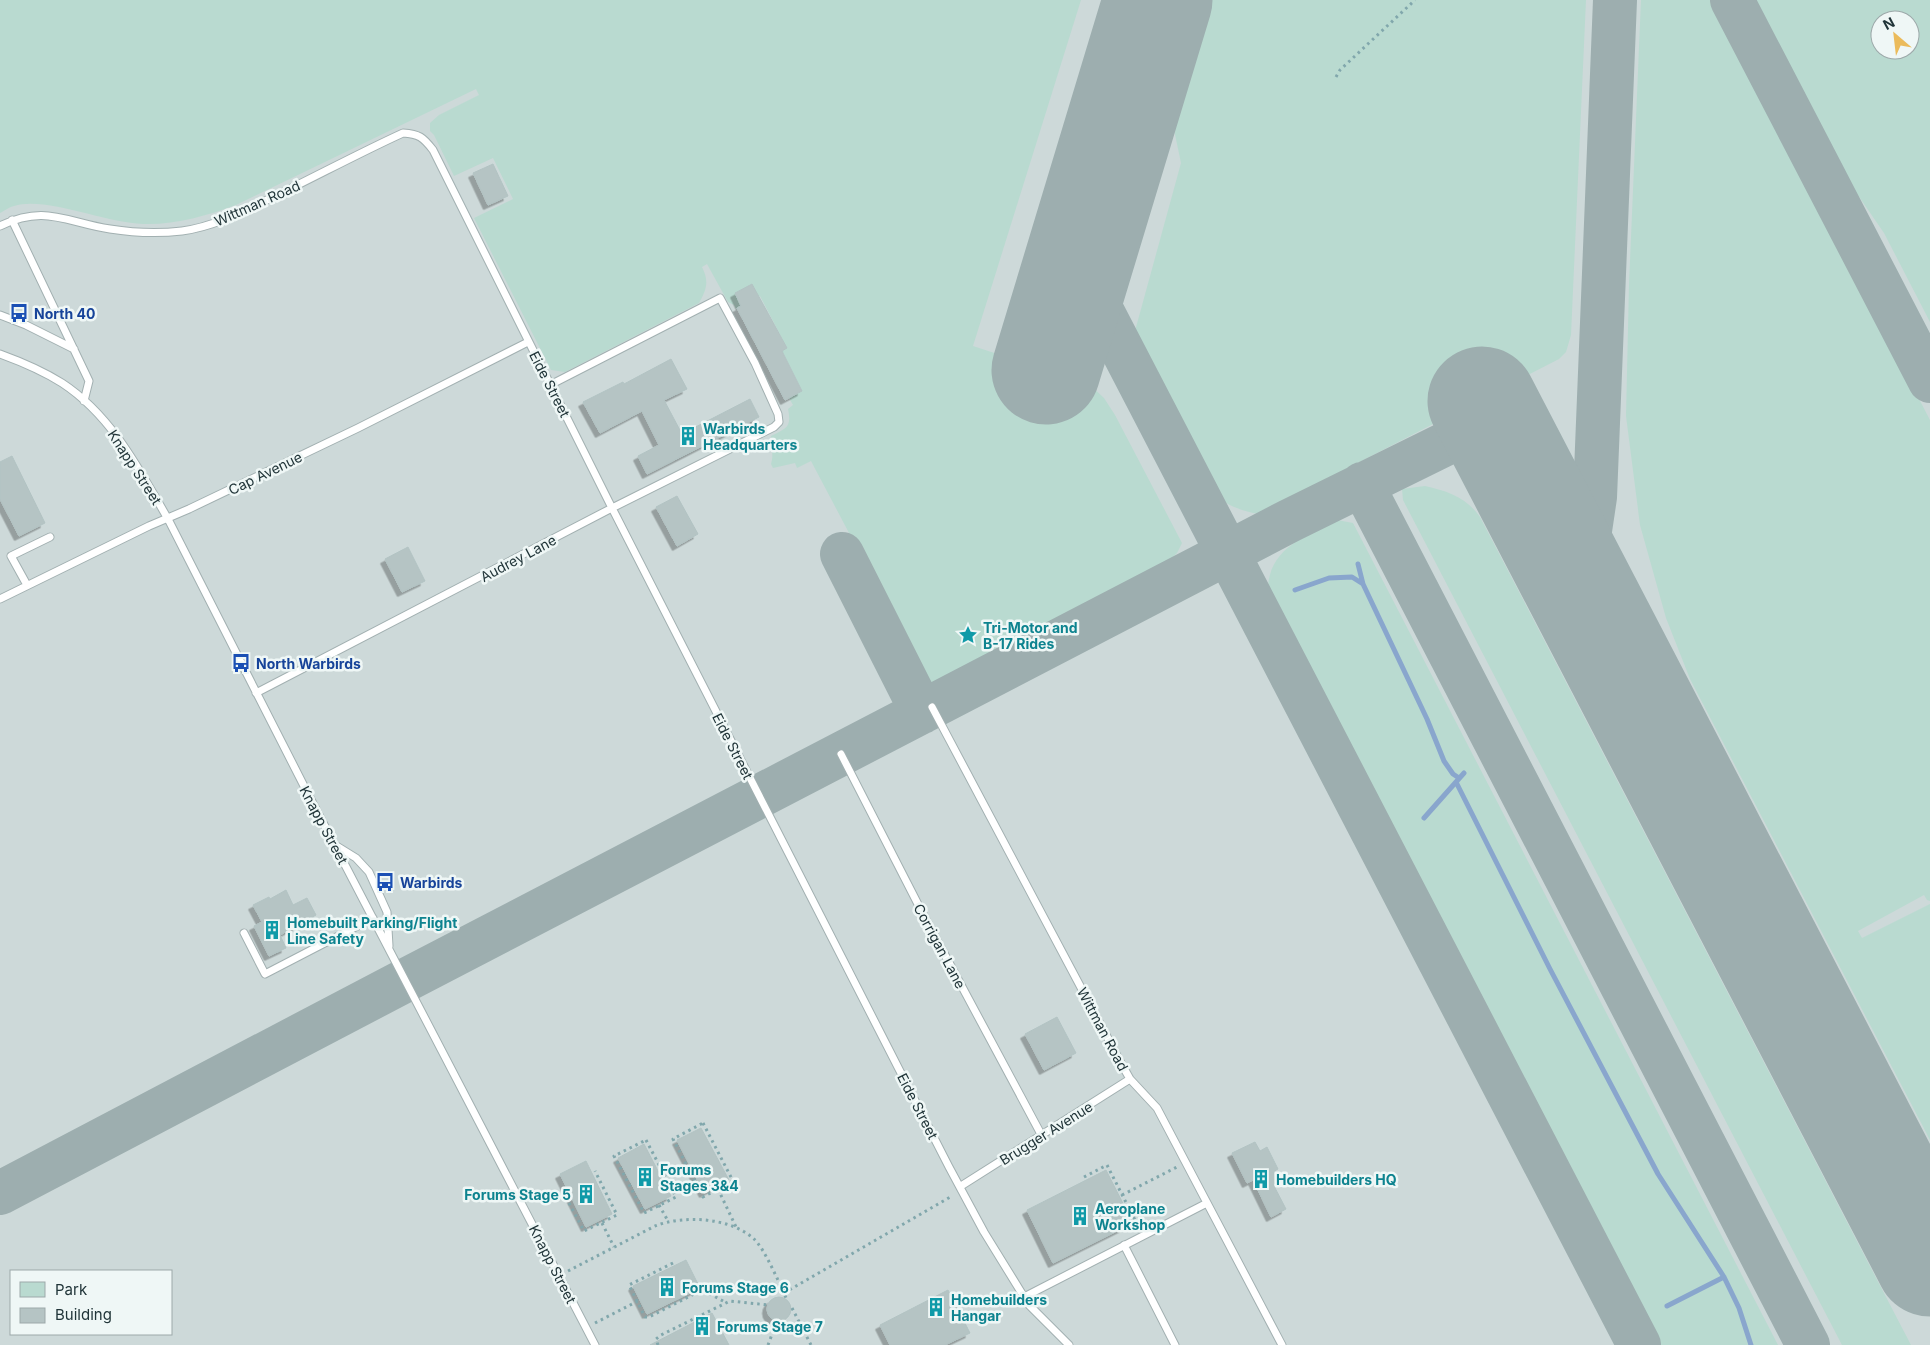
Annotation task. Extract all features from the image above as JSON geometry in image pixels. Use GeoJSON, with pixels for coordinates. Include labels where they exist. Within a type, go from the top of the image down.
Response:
{"type":"FeatureCollection","features":[{"type":"Feature","properties":{"kind":"lane","name":"Wittman Road"},"geometry":{"type":"LineString","coordinates":[[0,226],[12,220],[33,214],[46,215],[108,229],[147,234],[183,231],[210,225],[239,213],[403,133],[417,134]]}},
{"type":"Feature","properties":{"kind":"lane","name":"Eide Street"},"geometry":{"type":"LineString","coordinates":[[417,134],[433,150],[612,508],[949,1167],[961,1186],[984,1232],[1029,1305],[1069,1345]]}},
{"type":"Feature","properties":{"kind":"lane"},"geometry":{"type":"LineString","coordinates":[[12,220],[89,380],[84,401]]}},
{"type":"Feature","properties":{"kind":"lane","name":"Audrey Lane"},"geometry":{"type":"LineString","coordinates":[[256,693],[612,508],[774,427],[778,418],[755,363],[720,298],[550,385]]}},
{"type":"Feature","properties":{"kind":"lane"},"geometry":{"type":"LineString","coordinates":[[0,316],[26,324],[74,349]]}},
{"type":"Feature","properties":{"kind":"lane","name":"Cap Avenue"},"geometry":{"type":"LineString","coordinates":[[0,599],[148,526],[168,519],[358,428],[528,342]]}},
{"type":"Feature","properties":{"kind":"lane","name":"Knapp Street"},"geometry":{"type":"LineString","coordinates":[[0,354],[26,364],[63,384],[107,423],[122,443],[168,519],[334,845],[595,1345]]}},
{"type":"Feature","properties":{"kind":"lane"},"geometry":{"type":"LineString","coordinates":[[27,586],[11,556],[50,536]]}},
{"type":"Feature","properties":{"kind":"lane","name":"Wittman Road"},"geometry":{"type":"LineString","coordinates":[[932,707],[1130,1079],[1157,1108],[1282,1345]]}},
{"type":"Feature","properties":{"kind":"lane","name":"Corrigan Lane"},"geometry":{"type":"LineString","coordinates":[[841,754],[922,912],[1042,1136]]}},
{"type":"Feature","properties":{"kind":"lane"},"geometry":{"type":"LineString","coordinates":[[334,845],[356,858],[369,872],[388,912],[389,949]]}},
{"type":"Feature","properties":{"kind":"lane"},"geometry":{"type":"LineString","coordinates":[[244,933],[265,974],[373,918]]}},
{"type":"Feature","properties":{"kind":"lane","name":"Brugger Avenue"},"geometry":{"type":"LineString","coordinates":[[961,1186],[1130,1079]]}},
{"type":"Feature","properties":{"kind":"lane"},"geometry":{"type":"LineString","coordinates":[[1024,1297],[1207,1203]]}},
{"type":"Feature","properties":{"kind":"lane"},"geometry":{"type":"LineString","coordinates":[[1124,1245],[1176,1345]]}},
{"type":"Feature","properties":{"kind":"path"},"geometry":{"type":"LineString","coordinates":[[1336,77],[1340,70],[1415,0]]}},
{"type":"Feature","properties":{"kind":"path"},"geometry":{"type":"LineString","coordinates":[[704,1123],[733,1181],[718,1189],[703,1197],[673,1139],[704,1123]]}},
{"type":"Feature","properties":{"kind":"path"},"geometry":{"type":"LineString","coordinates":[[646,1140],[676,1197],[659,1205],[644,1213],[614,1156],[646,1140]]}},
{"type":"Feature","properties":{"kind":"path"},"geometry":{"type":"LineString","coordinates":[[1122,1194],[1185,1162]]}},
{"type":"Feature","properties":{"kind":"path"},"geometry":{"type":"LineString","coordinates":[[1084,1177],[1107,1165],[1142,1236]]}},
{"type":"Feature","properties":{"kind":"path"},"geometry":{"type":"LineString","coordinates":[[570,1203],[584,1232],[617,1215],[595,1171]]}},
{"type":"Feature","properties":{"kind":"path"},"geometry":{"type":"LineString","coordinates":[[784,1293],[953,1195],[961,1186]]}},
{"type":"Feature","properties":{"kind":"path"},"geometry":{"type":"LineString","coordinates":[[718,1189],[738,1230]]}},
{"type":"Feature","properties":{"kind":"path"},"geometry":{"type":"LineString","coordinates":[[659,1205],[668,1221]]}},
{"type":"Feature","properties":{"kind":"path"},"geometry":{"type":"LineString","coordinates":[[558,1276],[668,1221],[698,1219],[738,1230],[754,1239],[787,1300]]}},
{"type":"Feature","properties":{"kind":"path"},"geometry":{"type":"LineString","coordinates":[[602,1223],[614,1247]]}},
{"type":"Feature","properties":{"kind":"path"},"geometry":{"type":"LineString","coordinates":[[673,1263],[629,1285],[645,1317],[649,1318],[700,1291],[725,1302]]}},
{"type":"Feature","properties":{"kind":"path"},"geometry":{"type":"LineString","coordinates":[[586,1328],[638,1301]]}},
{"type":"Feature","properties":{"kind":"path"},"geometry":{"type":"LineString","coordinates":[[658,1345],[656,1339],[661,1335],[725,1302],[768,1305]]}},
{"type":"Feature","properties":{"kind":"path"},"geometry":{"type":"LineString","coordinates":[[792,1308],[811,1345]]}},
{"type":"Feature","properties":{"kind":"path"},"geometry":{"type":"LineString","coordinates":[[768,1345],[778,1321]]}},
{"type":"Feature","properties":{"kind":"shaded area"},"geometry":{"type":"Polygon","coordinates":[[[0,0],[1930,0],[1930,1345],[0,1345],[0,0]]]}},
{"type":"Feature","properties":{"kind":"green space"},"geometry":{"type":"Polygon","coordinates":[[[0,0],[1081,0],[973,346],[1089,384],[1104,398],[1115,415],[1182,543],[1177,553],[1168,562],[1125,589],[932,690],[811,461],[797,468],[795,463],[773,468],[771,464],[771,436],[787,427],[789,420],[788,409],[793,405],[789,398],[802,391],[782,351],[787,348],[760,296],[750,301],[743,289],[735,293],[741,306],[736,309],[734,305],[728,302],[707,264],[702,267],[706,277],[706,285],[699,303],[565,372],[551,370],[474,218],[513,199],[493,158],[454,176],[434,135],[430,131],[430,123],[439,115],[479,95],[476,89],[236,205],[202,216],[167,223],[128,223],[42,204],[12,207],[0,213],[0,0]]]}},
{"type":"Feature","properties":{"kind":"green space"},"geometry":{"type":"Polygon","coordinates":[[[1198,0],[1586,0],[1571,335],[1566,352],[1559,359],[1259,514],[1234,507],[1212,493],[1141,358],[1136,344],[1135,331],[1181,163],[1168,101],[1198,0]]]}},
{"type":"Feature","properties":{"kind":"green space"},"geometry":{"type":"Polygon","coordinates":[[[1641,0],[1711,0],[1930,420],[1930,901],[1924,895],[1858,931],[1862,938],[1930,904],[1930,1140],[1690,679],[1666,618],[1640,525],[1626,416],[1629,285],[1641,0]]]}},
{"type":"Feature","properties":{"kind":"green space"},"geometry":{"type":"Polygon","coordinates":[[[1755,0],[1930,0],[1930,322],[1884,233],[1853,188],[1755,0]]]}},
{"type":"Feature","properties":{"kind":"green space"},"geometry":{"type":"Polygon","coordinates":[[[1425,486],[1456,496],[1475,510],[1480,517],[1911,1345],[1842,1345],[1403,500],[1402,489],[1425,486]]]}},
{"type":"Feature","properties":{"kind":"green space"},"geometry":{"type":"Polygon","coordinates":[[[1337,520],[1353,523],[1778,1345],[1654,1345],[1268,600],[1268,583],[1278,558],[1298,540],[1337,520]]]}},
{"type":"Feature","properties":{"kind":"building"},"geometry":{"type":"Polygon","coordinates":[[[493,164],[508,196],[488,205],[473,173],[493,164]]]}},
{"type":"Feature","properties":{"kind":"building"},"geometry":{"type":"Polygon","coordinates":[[[752,284],[787,348],[782,351],[802,391],[785,400],[737,308],[741,306],[735,293],[752,284]]]}},
{"type":"Feature","properties":{"kind":"building"},"geometry":{"type":"Polygon","coordinates":[[[671,359],[687,389],[664,400],[682,434],[750,399],[759,417],[647,474],[638,456],[659,445],[642,411],[600,433],[583,402],[623,382],[624,384],[671,359]]]}},
{"type":"Feature","properties":{"kind":"building"},"geometry":{"type":"Polygon","coordinates":[[[12,456],[45,523],[19,536],[0,499],[0,462],[12,456]]]}},
{"type":"Feature","properties":{"kind":"building"},"geometry":{"type":"Polygon","coordinates":[[[677,496],[698,534],[677,546],[656,507],[677,496]]]}},
{"type":"Feature","properties":{"kind":"building"},"geometry":{"type":"Polygon","coordinates":[[[408,547],[425,581],[402,592],[385,559],[408,547]]]}},
{"type":"Feature","properties":{"kind":"building"},"geometry":{"type":"Polygon","coordinates":[[[286,890],[293,905],[307,898],[316,915],[280,935],[286,948],[269,956],[254,926],[262,922],[253,905],[269,897],[270,899],[286,890]]]}},
{"type":"Feature","properties":{"kind":"building"},"geometry":{"type":"Polygon","coordinates":[[[1057,1017],[1076,1053],[1044,1070],[1025,1034],[1057,1017]]]}},
{"type":"Feature","properties":{"kind":"building"},"geometry":{"type":"Polygon","coordinates":[[[701,1128],[729,1180],[704,1193],[677,1140],[701,1128]]]}},
{"type":"Feature","properties":{"kind":"building","name":"Homebuilders HQ"},"geometry":{"type":"Polygon","coordinates":[[[1255,1142],[1260,1151],[1267,1147],[1278,1169],[1273,1172],[1278,1182],[1273,1184],[1286,1209],[1271,1217],[1253,1180],[1247,1183],[1232,1153],[1255,1142]]]}},
{"type":"Feature","properties":{"kind":"building","name":"Forums Stages 3&4"},"geometry":{"type":"Polygon","coordinates":[[[644,1144],[671,1196],[645,1209],[618,1158],[644,1144]]]}},
{"type":"Feature","properties":{"kind":"building","name":"Forums Stage 5"},"geometry":{"type":"Polygon","coordinates":[[[586,1161],[612,1214],[586,1227],[560,1174],[586,1161]]]}},
{"type":"Feature","properties":{"kind":"building","name":"Aeroplane Workshop"},"geometry":{"type":"Polygon","coordinates":[[[1106,1170],[1133,1223],[1053,1263],[1027,1210],[1106,1170]]]}},
{"type":"Feature","properties":{"kind":"building","name":"Forums Stage 6"},"geometry":{"type":"Polygon","coordinates":[[[686,1260],[700,1288],[647,1314],[633,1286],[686,1260]]]}},
{"type":"Feature","properties":{"kind":"building","name":"Homebuilders Hangar"},"geometry":{"type":"Polygon","coordinates":[[[948,1290],[970,1333],[945,1345],[890,1345],[880,1325],[948,1290]]]}},
{"type":"Feature","properties":{"kind":"building"},"geometry":{"type":"Polygon","coordinates":[[[779,1297],[788,1300],[791,1309],[788,1318],[779,1321],[770,1318],[767,1309],[770,1300],[779,1297]]]}},
{"type":"Feature","properties":{"kind":"building","name":"Forums Stage 7"},"geometry":{"type":"Polygon","coordinates":[[[712,1313],[729,1345],[650,1345],[712,1313]]]}},
{"type":"Feature","properties":{"kind":"waterway"},"geometry":{"type":"LineString","coordinates":[[1358,564],[1363,584]]}},
{"type":"Feature","properties":{"kind":"waterway"},"geometry":{"type":"LineString","coordinates":[[1295,590],[1329,578],[1352,577],[1363,584],[1427,719],[1444,761],[1453,774],[1459,778]]}},
{"type":"Feature","properties":{"kind":"waterway"},"geometry":{"type":"LineString","coordinates":[[1424,818],[1464,773]]}},
{"type":"Feature","properties":{"kind":"waterway"},"geometry":{"type":"LineString","coordinates":[[1456,782],[1550,969],[1658,1174],[1724,1277],[1739,1308],[1751,1345]]}},
{"type":"Feature","properties":{"kind":"waterway"},"geometry":{"type":"LineString","coordinates":[[1667,1306],[1724,1277]]}},
{"type":"Feature","properties":{"kind":"taxiway"},"geometry":{"type":"LineString","coordinates":[[1581,591],[1595,497],[1615,0]]}},
{"type":"Feature","properties":{"kind":"taxiway"},"geometry":{"type":"LineString","coordinates":[[1732,0],[1930,381]]}},
{"type":"Feature","properties":{"kind":"taxiway"},"geometry":{"type":"LineString","coordinates":[[1087,233],[1084,269],[1102,311],[1639,1345]]}},
{"type":"Feature","properties":{"kind":"taxiway"},"geometry":{"type":"LineString","coordinates":[[0,1193],[1289,521],[1492,421]]}},
{"type":"Feature","properties":{"kind":"taxiway"},"geometry":{"type":"LineString","coordinates":[[1362,484],[1808,1345]]}},
{"type":"Feature","properties":{"kind":"taxiway"},"geometry":{"type":"LineString","coordinates":[[842,554],[922,712]]}},
{"type":"Feature","properties":{"kind":"runway"},"geometry":{"type":"LineString","coordinates":[[1046,370],[1158,0]]}},
{"type":"Feature","properties":{"kind":"runway"},"geometry":{"type":"LineString","coordinates":[[1482,401],[1930,1262]]}},
{"type":"Feature","properties":{"kind":"place","name":"North 40"},"geometry":{"type":"Point","coordinates":[19,313]}},
{"type":"Feature","properties":{"kind":"place","name":"Warbirds Headquarters"},"geometry":{"type":"Point","coordinates":[688,436]}},
{"type":"Feature","properties":{"kind":"place","name":"Tri-Motor and B-17 Rides"},"geometry":{"type":"Point","coordinates":[968,635]}},
{"type":"Feature","properties":{"kind":"place","name":"North Warbirds"},"geometry":{"type":"Point","coordinates":[241,663]}},
{"type":"Feature","properties":{"kind":"place","name":"Warbirds"},"geometry":{"type":"Point","coordinates":[385,882]}},
{"type":"Feature","properties":{"kind":"place","name":"Homebuilt Parking/Flight Line Safety"},"geometry":{"type":"Point","coordinates":[272,930]}},
{"type":"Feature","properties":{"kind":"place","name":"Forums Stages 3&4"},"geometry":{"type":"Point","coordinates":[645,1177]}},
{"type":"Feature","properties":{"kind":"place","name":"Homebuilders HQ"},"geometry":{"type":"Point","coordinates":[1261,1179]}},
{"type":"Feature","properties":{"kind":"place","name":"Forums Stage 5"},"geometry":{"type":"Point","coordinates":[586,1194]}},
{"type":"Feature","properties":{"kind":"place","name":"Aeroplane Workshop"},"geometry":{"type":"Point","coordinates":[1080,1216]}},
{"type":"Feature","properties":{"kind":"place","name":"Forums Stage 6"},"geometry":{"type":"Point","coordinates":[667,1287]}},
{"type":"Feature","properties":{"kind":"place","name":"Homebuilders Hangar"},"geometry":{"type":"Point","coordinates":[936,1307]}},
{"type":"Feature","properties":{"kind":"place","name":"Forums Stage 7"},"geometry":{"type":"Point","coordinates":[702,1326]}}]}
